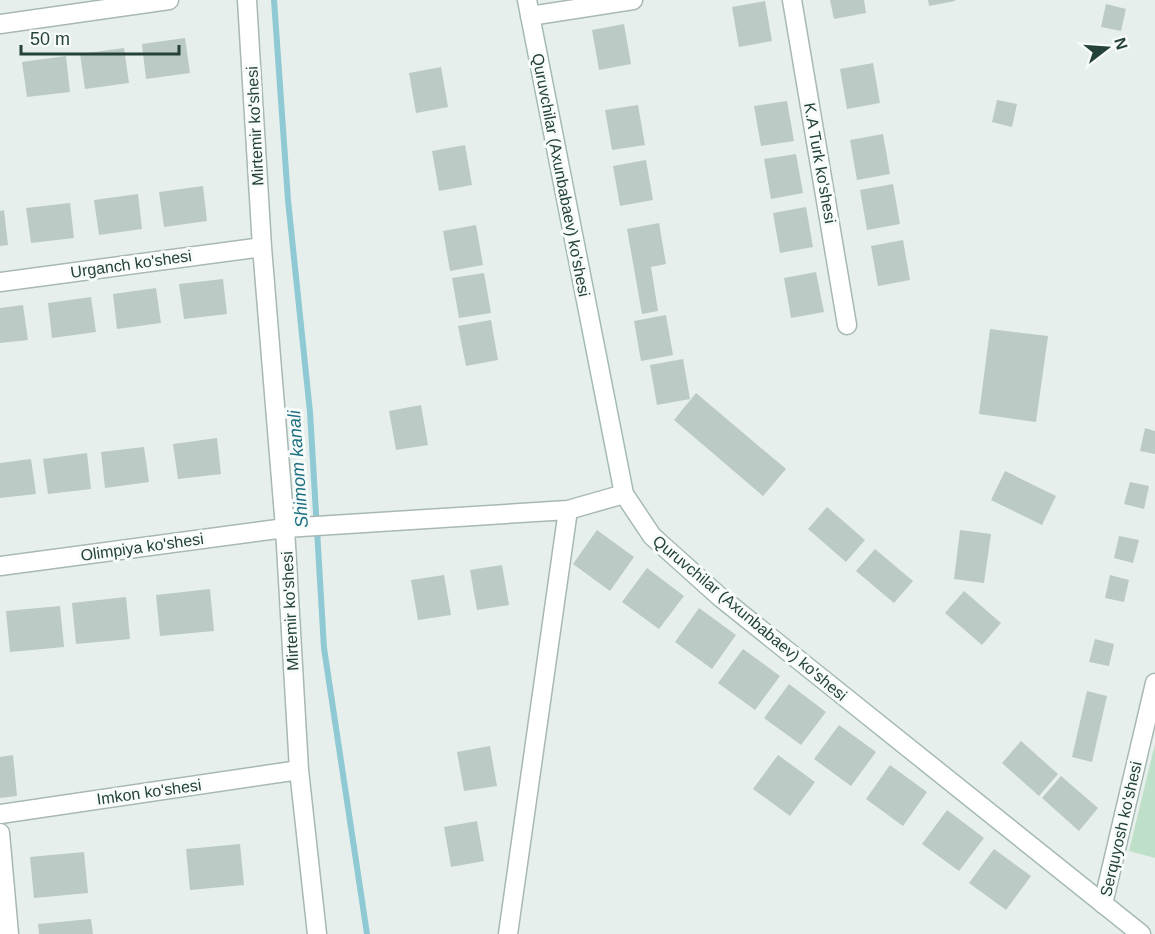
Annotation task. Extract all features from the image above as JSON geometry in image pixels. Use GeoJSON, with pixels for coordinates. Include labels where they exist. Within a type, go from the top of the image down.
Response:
{"type":"FeatureCollection","features":[{"type":"Feature","properties":{"kind":"street"},"geometry":{"type":"LineString","coordinates":[[0,24],[169,0]]}},
{"type":"Feature","properties":{"kind":"street","name":"Mirtemir ko'shesi"},"geometry":{"type":"LineString","coordinates":[[248,0],[262,247],[285,528],[299,770],[317,934]]}},
{"type":"Feature","properties":{"kind":"street"},"geometry":{"type":"LineString","coordinates":[[528,8],[633,0]]}},
{"type":"Feature","properties":{"kind":"street","name":"K.A Turk ko'shesi"},"geometry":{"type":"LineString","coordinates":[[792,0],[847,326]]}},
{"type":"Feature","properties":{"kind":"street","name":"Quruvchilar (Axunbabaev) ko'shesi"},"geometry":{"type":"LineString","coordinates":[[528,8],[624,494],[652,536],[720,597],[1141,934]]}},
{"type":"Feature","properties":{"kind":"street","name":"Urganch ko'shesi"},"geometry":{"type":"LineString","coordinates":[[0,282],[262,247]]}},
{"type":"Feature","properties":{"kind":"street","name":"Olimpiya ko'shesi"},"geometry":{"type":"LineString","coordinates":[[0,567],[285,528],[568,510],[624,494]]}},
{"type":"Feature","properties":{"kind":"street"},"geometry":{"type":"LineString","coordinates":[[508,934],[568,510]]}},
{"type":"Feature","properties":{"kind":"street","name":"Serquyosh ko'shesi"},"geometry":{"type":"LineString","coordinates":[[1103,904],[1155,683]]}},
{"type":"Feature","properties":{"kind":"street","name":"Imkon ko'shesi"},"geometry":{"type":"LineString","coordinates":[[0,814],[299,770]]}},
{"type":"Feature","properties":{"kind":"street"},"geometry":{"type":"LineString","coordinates":[[0,833],[9,934]]}},
{"type":"Feature","properties":{"kind":"green space"},"geometry":{"type":"Polygon","coordinates":[[[1155,744],[1155,858],[1129,851],[1155,744]]]}},
{"type":"Feature","properties":{"kind":"building"},"geometry":{"type":"Polygon","coordinates":[[[830,0],[864,0],[866,13],[834,19],[830,0]]]}},
{"type":"Feature","properties":{"kind":"building"},"geometry":{"type":"Polygon","coordinates":[[[928,0],[955,0],[955,1],[929,6],[928,0]]]}},
{"type":"Feature","properties":{"kind":"building"},"geometry":{"type":"Polygon","coordinates":[[[765,1],[772,41],[739,47],[732,7],[765,1]]]}},
{"type":"Feature","properties":{"kind":"building"},"geometry":{"type":"Polygon","coordinates":[[[1106,4],[1126,9],[1121,31],[1101,27],[1106,4]]]}},
{"type":"Feature","properties":{"kind":"building"},"geometry":{"type":"Polygon","coordinates":[[[624,24],[631,64],[599,70],[592,30],[624,24]]]}},
{"type":"Feature","properties":{"kind":"building"},"geometry":{"type":"Polygon","coordinates":[[[185,38],[190,73],[146,79],[142,44],[185,38]]]}},
{"type":"Feature","properties":{"kind":"building"},"geometry":{"type":"Polygon","coordinates":[[[124,48],[129,83],[85,89],[80,54],[124,48]]]}},
{"type":"Feature","properties":{"kind":"building"},"geometry":{"type":"Polygon","coordinates":[[[66,56],[70,92],[27,97],[22,62],[66,56]]]}},
{"type":"Feature","properties":{"kind":"building"},"geometry":{"type":"Polygon","coordinates":[[[873,63],[880,103],[847,109],[840,69],[873,63]]]}},
{"type":"Feature","properties":{"kind":"building"},"geometry":{"type":"Polygon","coordinates":[[[441,67],[448,107],[416,113],[409,73],[441,67]]]}},
{"type":"Feature","properties":{"kind":"building"},"geometry":{"type":"Polygon","coordinates":[[[997,100],[1017,104],[1012,127],[992,122],[997,100]]]}},
{"type":"Feature","properties":{"kind":"building"},"geometry":{"type":"Polygon","coordinates":[[[787,101],[794,141],[761,146],[754,106],[787,101]]]}},
{"type":"Feature","properties":{"kind":"building"},"geometry":{"type":"Polygon","coordinates":[[[638,105],[645,145],[612,150],[605,110],[638,105]]]}},
{"type":"Feature","properties":{"kind":"building"},"geometry":{"type":"Polygon","coordinates":[[[883,134],[890,174],[857,180],[850,140],[883,134]]]}},
{"type":"Feature","properties":{"kind":"building"},"geometry":{"type":"Polygon","coordinates":[[[465,145],[472,185],[439,191],[432,151],[465,145]]]}},
{"type":"Feature","properties":{"kind":"building"},"geometry":{"type":"Polygon","coordinates":[[[796,154],[803,193],[771,199],[764,159],[796,154]]]}},
{"type":"Feature","properties":{"kind":"building"},"geometry":{"type":"Polygon","coordinates":[[[646,160],[653,200],[620,206],[613,166],[646,160]]]}},
{"type":"Feature","properties":{"kind":"building"},"geometry":{"type":"Polygon","coordinates":[[[893,184],[900,224],[867,230],[860,190],[893,184]]]}},
{"type":"Feature","properties":{"kind":"building"},"geometry":{"type":"Polygon","coordinates":[[[203,186],[207,221],[164,227],[159,192],[203,186]]]}},
{"type":"Feature","properties":{"kind":"building"},"geometry":{"type":"Polygon","coordinates":[[[138,194],[142,229],[99,235],[94,200],[138,194]]]}},
{"type":"Feature","properties":{"kind":"building"},"geometry":{"type":"Polygon","coordinates":[[[70,203],[74,238],[31,243],[26,208],[70,203]]]}},
{"type":"Feature","properties":{"kind":"building"},"geometry":{"type":"Polygon","coordinates":[[[806,207],[813,247],[780,253],[773,213],[806,207]]]}},
{"type":"Feature","properties":{"kind":"building"},"geometry":{"type":"Polygon","coordinates":[[[4,210],[8,245],[0,246],[0,211],[4,210]]]}},
{"type":"Feature","properties":{"kind":"building"},"geometry":{"type":"Polygon","coordinates":[[[659,223],[666,264],[651,267],[658,311],[642,314],[627,229],[659,223]]]}},
{"type":"Feature","properties":{"kind":"building"},"geometry":{"type":"Polygon","coordinates":[[[476,225],[483,265],[450,271],[443,231],[476,225]]]}},
{"type":"Feature","properties":{"kind":"building"},"geometry":{"type":"Polygon","coordinates":[[[903,240],[910,280],[878,286],[871,246],[903,240]]]}},
{"type":"Feature","properties":{"kind":"building"},"geometry":{"type":"Polygon","coordinates":[[[816,272],[824,312],[791,318],[784,278],[816,272]]]}},
{"type":"Feature","properties":{"kind":"building"},"geometry":{"type":"Polygon","coordinates":[[[484,273],[491,313],[459,318],[452,278],[484,273]]]}},
{"type":"Feature","properties":{"kind":"building"},"geometry":{"type":"Polygon","coordinates":[[[223,279],[227,314],[184,319],[179,284],[223,279]]]}},
{"type":"Feature","properties":{"kind":"building"},"geometry":{"type":"Polygon","coordinates":[[[156,288],[161,323],[117,329],[113,294],[156,288]]]}},
{"type":"Feature","properties":{"kind":"building"},"geometry":{"type":"Polygon","coordinates":[[[91,297],[96,332],[52,338],[48,303],[91,297]]]}},
{"type":"Feature","properties":{"kind":"building"},"geometry":{"type":"Polygon","coordinates":[[[23,305],[28,340],[0,343],[0,308],[23,305]]]}},
{"type":"Feature","properties":{"kind":"building"},"geometry":{"type":"Polygon","coordinates":[[[666,315],[673,355],[641,361],[634,321],[666,315]]]}},
{"type":"Feature","properties":{"kind":"building"},"geometry":{"type":"Polygon","coordinates":[[[491,320],[498,360],[466,366],[458,326],[491,320]]]}},
{"type":"Feature","properties":{"kind":"building"},"geometry":{"type":"Polygon","coordinates":[[[990,329],[1048,336],[1036,422],[979,414],[990,329]]]}},
{"type":"Feature","properties":{"kind":"building"},"geometry":{"type":"Polygon","coordinates":[[[683,359],[690,399],[657,405],[650,365],[683,359]]]}},
{"type":"Feature","properties":{"kind":"building"},"geometry":{"type":"Polygon","coordinates":[[[696,393],[786,469],[763,496],[674,420],[696,393]]]}},
{"type":"Feature","properties":{"kind":"building"},"geometry":{"type":"Polygon","coordinates":[[[421,405],[428,445],[396,450],[389,411],[421,405]]]}},
{"type":"Feature","properties":{"kind":"building"},"geometry":{"type":"Polygon","coordinates":[[[1145,428],[1155,431],[1155,454],[1140,451],[1145,428]]]}},
{"type":"Feature","properties":{"kind":"building"},"geometry":{"type":"Polygon","coordinates":[[[217,438],[221,474],[178,479],[173,444],[217,438]]]}},
{"type":"Feature","properties":{"kind":"building"},"geometry":{"type":"Polygon","coordinates":[[[144,447],[149,482],[105,488],[101,452],[144,447]]]}},
{"type":"Feature","properties":{"kind":"building"},"geometry":{"type":"Polygon","coordinates":[[[87,453],[91,489],[48,494],[43,459],[87,453]]]}},
{"type":"Feature","properties":{"kind":"building"},"geometry":{"type":"Polygon","coordinates":[[[31,459],[36,494],[0,498],[0,463],[31,459]]]}},
{"type":"Feature","properties":{"kind":"building"},"geometry":{"type":"Polygon","coordinates":[[[1005,471],[1056,496],[1042,525],[991,500],[1005,471]]]}},
{"type":"Feature","properties":{"kind":"building"},"geometry":{"type":"Polygon","coordinates":[[[1130,482],[1149,486],[1144,509],[1124,504],[1130,482]]]}},
{"type":"Feature","properties":{"kind":"building"},"geometry":{"type":"Polygon","coordinates":[[[827,507],[865,540],[846,562],[808,529],[827,507]]]}},
{"type":"Feature","properties":{"kind":"building"},"geometry":{"type":"Polygon","coordinates":[[[597,530],[634,557],[610,591],[573,564],[597,530]]]}},
{"type":"Feature","properties":{"kind":"building"},"geometry":{"type":"Polygon","coordinates":[[[960,530],[991,534],[984,583],[954,579],[960,530]]]}},
{"type":"Feature","properties":{"kind":"building"},"geometry":{"type":"Polygon","coordinates":[[[1119,536],[1139,540],[1133,563],[1114,558],[1119,536]]]}},
{"type":"Feature","properties":{"kind":"building"},"geometry":{"type":"Polygon","coordinates":[[[875,549],[913,581],[894,603],[856,571],[875,549]]]}},
{"type":"Feature","properties":{"kind":"building"},"geometry":{"type":"Polygon","coordinates":[[[502,565],[509,605],[477,610],[470,570],[502,565]]]}},
{"type":"Feature","properties":{"kind":"building"},"geometry":{"type":"Polygon","coordinates":[[[647,568],[684,596],[659,629],[622,602],[647,568]]]}},
{"type":"Feature","properties":{"kind":"building"},"geometry":{"type":"Polygon","coordinates":[[[444,575],[451,615],[418,620],[411,580],[444,575]]]}},
{"type":"Feature","properties":{"kind":"building"},"geometry":{"type":"Polygon","coordinates":[[[1110,575],[1129,580],[1124,602],[1105,598],[1110,575]]]}},
{"type":"Feature","properties":{"kind":"building"},"geometry":{"type":"Polygon","coordinates":[[[210,589],[214,631],[160,636],[156,595],[210,589]]]}},
{"type":"Feature","properties":{"kind":"building"},"geometry":{"type":"Polygon","coordinates":[[[964,591],[1001,623],[982,645],[945,613],[964,591]]]}},
{"type":"Feature","properties":{"kind":"building"},"geometry":{"type":"Polygon","coordinates":[[[126,597],[130,639],[76,644],[72,603],[126,597]]]}},
{"type":"Feature","properties":{"kind":"building"},"geometry":{"type":"Polygon","coordinates":[[[60,606],[64,647],[10,652],[6,611],[60,606]]]}},
{"type":"Feature","properties":{"kind":"building"},"geometry":{"type":"Polygon","coordinates":[[[699,608],[736,635],[712,669],[675,642],[699,608]]]}},
{"type":"Feature","properties":{"kind":"building"},"geometry":{"type":"Polygon","coordinates":[[[1095,639],[1114,644],[1109,666],[1089,662],[1095,639]]]}},
{"type":"Feature","properties":{"kind":"building"},"geometry":{"type":"Polygon","coordinates":[[[743,649],[780,676],[755,710],[718,683],[743,649]]]}},
{"type":"Feature","properties":{"kind":"building"},"geometry":{"type":"Polygon","coordinates":[[[789,684],[826,712],[801,745],[764,718],[789,684]]]}},
{"type":"Feature","properties":{"kind":"building"},"geometry":{"type":"Polygon","coordinates":[[[1087,691],[1107,696],[1092,762],[1072,757],[1087,691]]]}},
{"type":"Feature","properties":{"kind":"building"},"geometry":{"type":"Polygon","coordinates":[[[839,725],[876,752],[851,786],[814,759],[839,725]]]}},
{"type":"Feature","properties":{"kind":"building"},"geometry":{"type":"Polygon","coordinates":[[[1021,741],[1058,774],[1039,796],[1002,763],[1021,741]]]}},
{"type":"Feature","properties":{"kind":"building"},"geometry":{"type":"Polygon","coordinates":[[[490,746],[497,786],[464,791],[457,752],[490,746]]]}},
{"type":"Feature","properties":{"kind":"building"},"geometry":{"type":"Polygon","coordinates":[[[13,755],[17,796],[0,798],[0,757],[13,755]]]}},
{"type":"Feature","properties":{"kind":"building"},"geometry":{"type":"Polygon","coordinates":[[[778,755],[815,782],[790,816],[753,789],[778,755]]]}},
{"type":"Feature","properties":{"kind":"building"},"geometry":{"type":"Polygon","coordinates":[[[890,765],[927,792],[903,826],[866,799],[890,765]]]}},
{"type":"Feature","properties":{"kind":"building"},"geometry":{"type":"Polygon","coordinates":[[[1061,776],[1098,808],[1079,831],[1042,798],[1061,776]]]}},
{"type":"Feature","properties":{"kind":"building"},"geometry":{"type":"Polygon","coordinates":[[[947,810],[984,838],[959,871],[922,844],[947,810]]]}},
{"type":"Feature","properties":{"kind":"building"},"geometry":{"type":"Polygon","coordinates":[[[477,821],[484,861],[451,867],[444,827],[477,821]]]}},
{"type":"Feature","properties":{"kind":"building"},"geometry":{"type":"Polygon","coordinates":[[[240,844],[244,885],[190,890],[186,849],[240,844]]]}},
{"type":"Feature","properties":{"kind":"building"},"geometry":{"type":"Polygon","coordinates":[[[994,849],[1031,876],[1006,910],[969,883],[994,849]]]}},
{"type":"Feature","properties":{"kind":"building"},"geometry":{"type":"Polygon","coordinates":[[[84,852],[88,893],[34,898],[30,857],[84,852]]]}},
{"type":"Feature","properties":{"kind":"building"},"geometry":{"type":"Polygon","coordinates":[[[91,919],[93,934],[39,934],[38,924],[91,919]]]}},
{"type":"Feature","properties":{"kind":"waterway","name":"Shimom kanali"},"geometry":{"type":"LineString","coordinates":[[274,0],[288,200],[310,412],[324,648],[367,934]]}}]}
